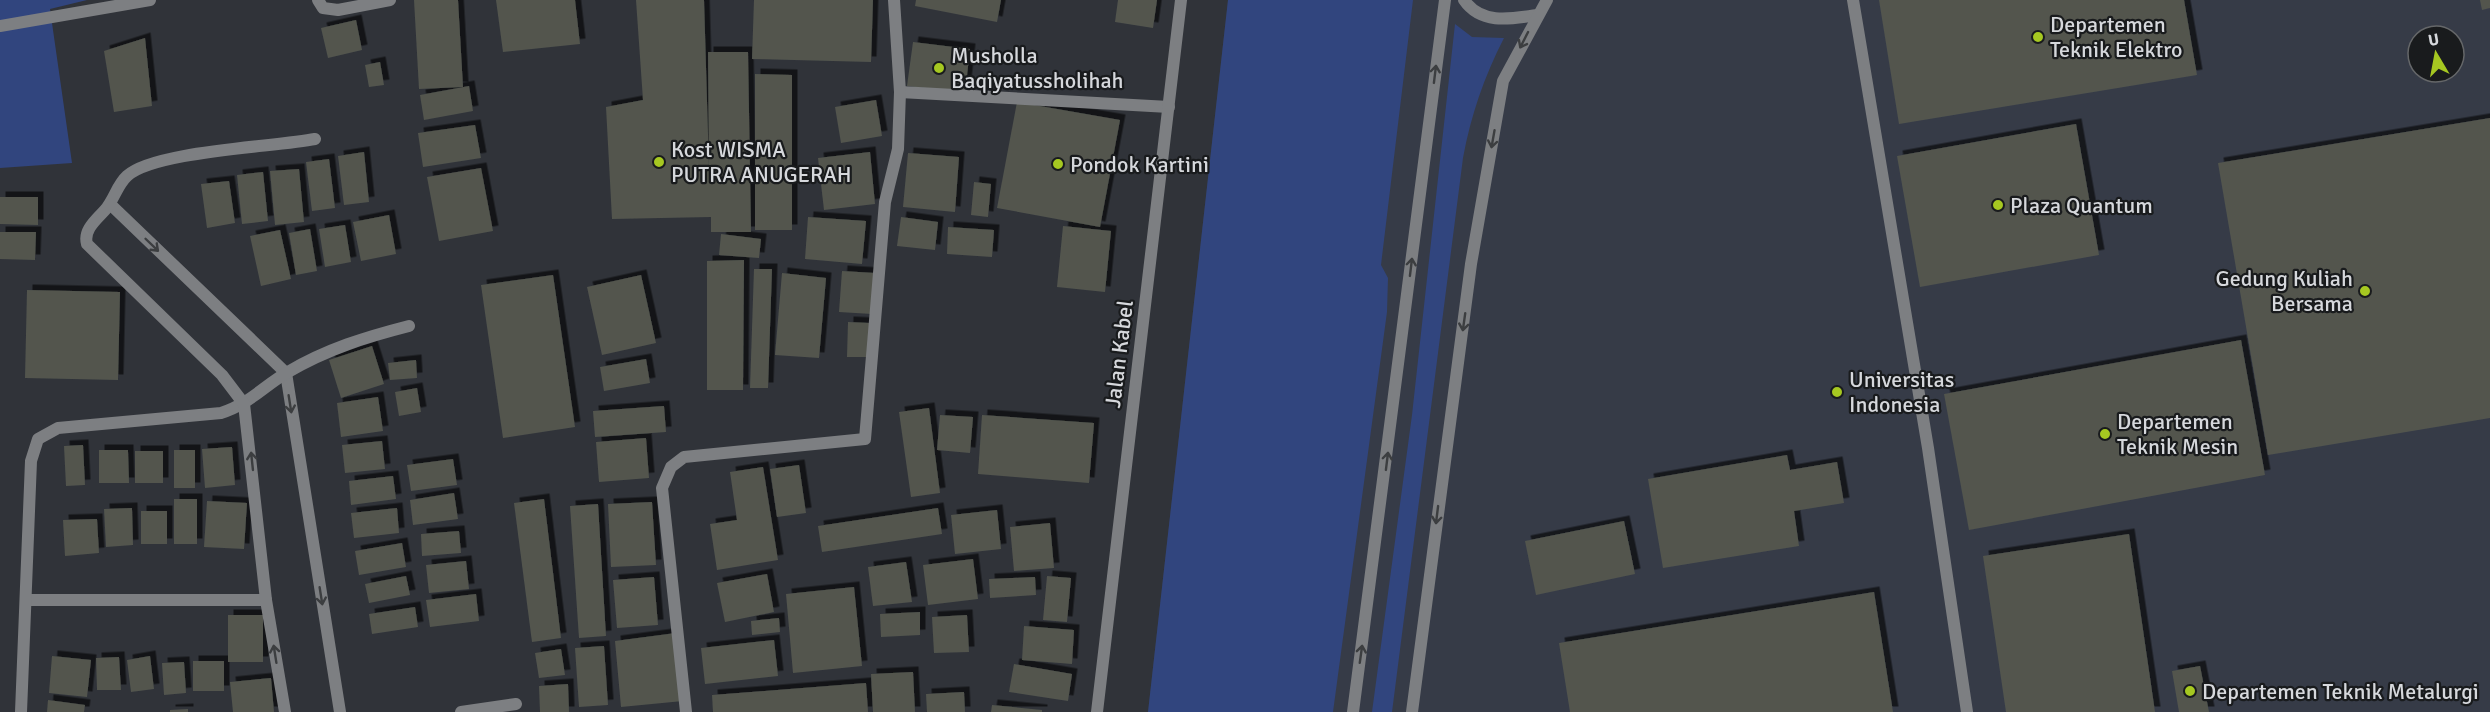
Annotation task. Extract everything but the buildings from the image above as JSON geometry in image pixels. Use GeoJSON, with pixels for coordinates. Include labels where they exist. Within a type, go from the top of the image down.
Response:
{"type":"FeatureCollection","features":[{"type":"Feature","properties":{"kind":"street"},"geometry":{"type":"LineString","coordinates":[[0,26],[150,0]]}},
{"type":"Feature","properties":{"kind":"street"},"geometry":{"type":"LineString","coordinates":[[318,0],[323,8],[338,10],[390,0]]}},
{"type":"Feature","properties":{"kind":"street"},"geometry":{"type":"LineString","coordinates":[[686,712],[662,488],[671,467],[684,457],[865,439],[885,202],[898,149],[900,92],[894,0]]}},
{"type":"Feature","properties":{"kind":"street","name":"Jalan Kabel"},"geometry":{"type":"LineString","coordinates":[[1097,712],[1180,0]]}},
{"type":"Feature","properties":{"kind":"street"},"geometry":{"type":"LineString","coordinates":[[1353,712],[1445,0]]}},
{"type":"Feature","properties":{"kind":"street"},"geometry":{"type":"LineString","coordinates":[[1464,0],[1470,8],[1486,17],[1512,19],[1537,15]]}},
{"type":"Feature","properties":{"kind":"street"},"geometry":{"type":"LineString","coordinates":[[1412,712],[1472,264],[1503,81],[1547,0]]}},
{"type":"Feature","properties":{"kind":"street"},"geometry":{"type":"LineString","coordinates":[[1852,0],[1928,448],[1967,712]]}},
{"type":"Feature","properties":{"kind":"street"},"geometry":{"type":"LineString","coordinates":[[900,92],[1169,107]]}},
{"type":"Feature","properties":{"kind":"street"},"geometry":{"type":"LineString","coordinates":[[285,712],[266,600],[244,404],[222,375],[87,244],[87,231],[110,204],[119,185],[128,174],[144,166],[181,157],[315,139]]}},
{"type":"Feature","properties":{"kind":"street"},"geometry":{"type":"LineString","coordinates":[[110,204],[286,373],[340,712]]}},
{"type":"Feature","properties":{"kind":"street"},"geometry":{"type":"LineString","coordinates":[[21,712],[31,460],[38,439],[58,428],[221,413],[244,404],[286,373],[327,350],[409,326]]}},
{"type":"Feature","properties":{"kind":"street"},"geometry":{"type":"LineString","coordinates":[[27,600],[266,600]]}},
{"type":"Feature","properties":{"kind":"street"},"geometry":{"type":"LineString","coordinates":[[462,712],[516,704]]}},
{"type":"Feature","properties":{"kind":"shaded area"},"geometry":{"type":"Polygon","coordinates":[[[0,0],[87,0],[50,9],[72,163],[0,168],[0,0]]]}},
{"type":"Feature","properties":{"kind":"shaded area","name":"Universitas Indonesia"},"geometry":{"type":"Polygon","coordinates":[[[1228,0],[2490,0],[2490,712],[1148,712],[1228,0]]]}},
{"type":"Feature","properties":{"kind":"shaded area"},"geometry":{"type":"Polygon","coordinates":[[[1228,0],[1413,0],[1381,265],[1388,278],[1387,312],[1333,712],[1148,712],[1228,0]]]}},
{"type":"Feature","properties":{"kind":"shaded area"},"geometry":{"type":"Polygon","coordinates":[[[1455,24],[1472,37],[1504,38],[1479,97],[1463,158],[1392,712],[1372,712],[1412,415],[1455,24]]]}},
{"type":"Feature","properties":{"kind":"place","name":"Departemen Teknik Elektro"},"geometry":{"type":"Point","coordinates":[2038,37]}},
{"type":"Feature","properties":{"kind":"place","name":"Musholla Baqiyatussholihah"},"geometry":{"type":"Point","coordinates":[939,68]}},
{"type":"Feature","properties":{"kind":"place","name":"Kost WISMA PUTRA ANUGERAH"},"geometry":{"type":"Point","coordinates":[659,162]}},
{"type":"Feature","properties":{"kind":"place","name":"Pondok Kartini"},"geometry":{"type":"Point","coordinates":[1058,164]}},
{"type":"Feature","properties":{"kind":"place","name":"Plaza Quantum"},"geometry":{"type":"Point","coordinates":[1998,205]}},
{"type":"Feature","properties":{"kind":"place","name":"Gedung Kuliah Bersama"},"geometry":{"type":"Point","coordinates":[2365,291]}},
{"type":"Feature","properties":{"kind":"place","name":"Universitas Indonesia"},"geometry":{"type":"Point","coordinates":[1837,392]}},
{"type":"Feature","properties":{"kind":"place","name":"Departemen Teknik Mesin"},"geometry":{"type":"Point","coordinates":[2105,434]}},
{"type":"Feature","properties":{"kind":"place","name":"Departemen Teknik Metalurgi"},"geometry":{"type":"Point","coordinates":[2190,691]}}]}
